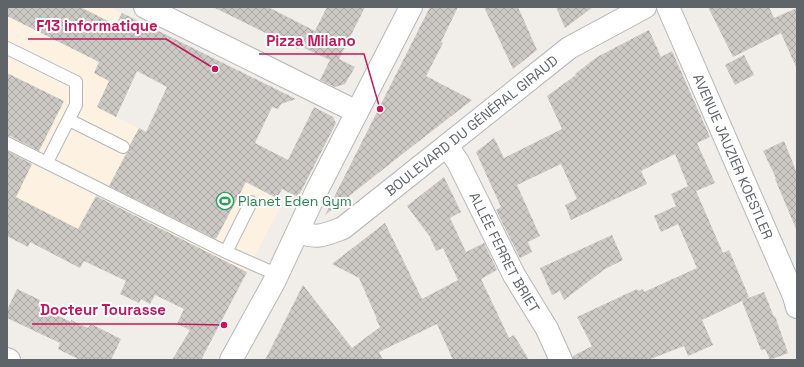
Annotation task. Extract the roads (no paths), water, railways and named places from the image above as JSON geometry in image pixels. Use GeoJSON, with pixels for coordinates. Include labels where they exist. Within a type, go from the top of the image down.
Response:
{"type":"FeatureCollection","features":[{"type":"Feature","properties":{"kind":"street"},"geometry":{"type":"LineString","coordinates":[[230,360],[278,275],[320,185],[411,7]]}},
{"type":"Feature","properties":{"kind":"street","name":"BOULEVARD DU GÉNÉRAL GIRAUD"},"geometry":{"type":"LineString","coordinates":[[298,232],[307,236],[322,236],[343,228],[569,48],[645,7]]}},
{"type":"Feature","properties":{"kind":"street","name":"AVENUE JAUZIER KOESTLER"},"geometry":{"type":"LineString","coordinates":[[668,7],[794,296],[797,307]]}},
{"type":"Feature","properties":{"kind":"street"},"geometry":{"type":"LineString","coordinates":[[152,8],[357,112]]}},
{"type":"Feature","properties":{"kind":"street","name":"ALLÉE FERRET BRIET"},"geometry":{"type":"LineString","coordinates":[[446,146],[458,162],[514,275],[547,329],[561,360]]}},
{"type":"Feature","properties":{"kind":"lane"},"geometry":{"type":"LineString","coordinates":[[7,48],[76,82],[76,105],[47,162]]}},
{"type":"Feature","properties":{"kind":"lane"},"geometry":{"type":"LineString","coordinates":[[69,120],[124,147]]}},
{"type":"Feature","properties":{"kind":"lane"},"geometry":{"type":"LineString","coordinates":[[7,143],[226,252],[278,275]]}},
{"type":"Feature","properties":{"kind":"lane"},"geometry":{"type":"LineString","coordinates":[[226,252],[251,202]]}},
{"type":"Feature","properties":{"kind":"place","name":"F13 informatique"},"geometry":{"type":"Point","coordinates":[215,69]}},
{"type":"Feature","properties":{"kind":"place","name":"Pizza Milano"},"geometry":{"type":"Point","coordinates":[380,109]}},
{"type":"Feature","properties":{"kind":"place","name":"Planet Eden Gym"},"geometry":{"type":"Point","coordinates":[225,201]}},
{"type":"Feature","properties":{"kind":"place","name":"Docteur Tourasse"},"geometry":{"type":"Point","coordinates":[224,325]}}]}
